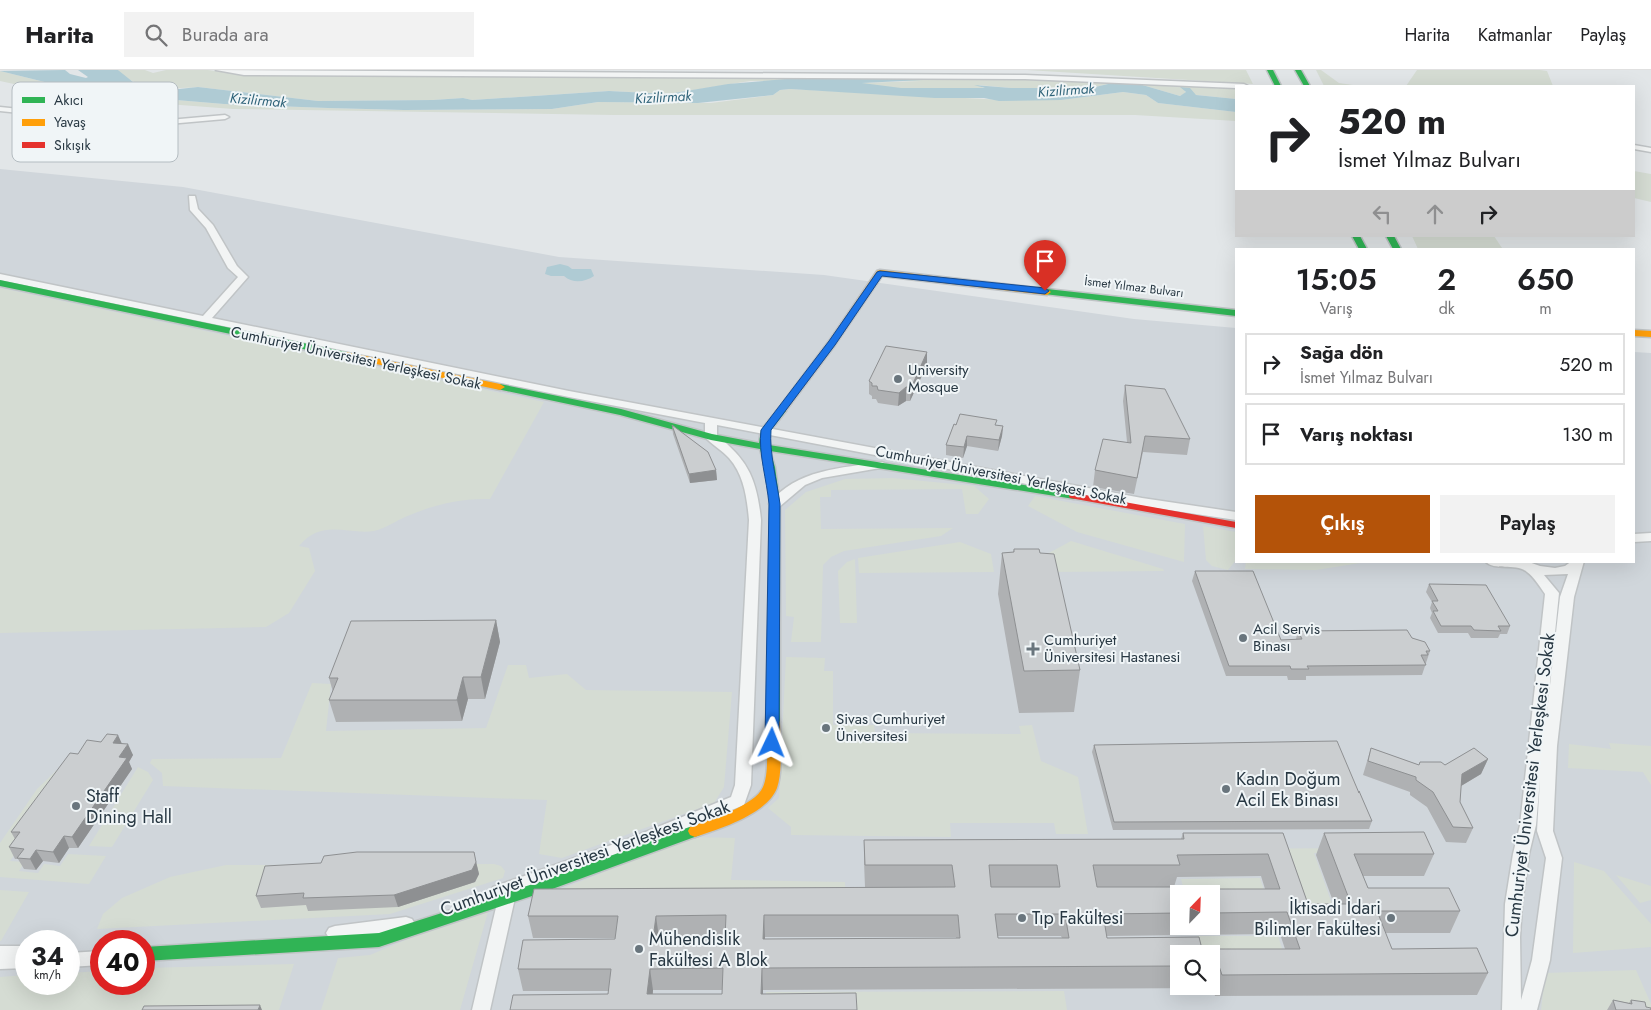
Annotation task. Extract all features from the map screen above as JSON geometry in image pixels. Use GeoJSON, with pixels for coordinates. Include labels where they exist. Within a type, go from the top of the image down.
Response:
{"type":"FeatureCollection","features":[{"type":"Feature","properties":{"kind":"street"},"geometry":{"type":"LineString","coordinates":[[219,70],[244,73],[791,72],[1025,77],[1235,86]]}},
{"type":"Feature","properties":{"kind":"street"},"geometry":{"type":"LineString","coordinates":[[1270,70],[1277,85]]}},
{"type":"Feature","properties":{"kind":"street"},"geometry":{"type":"LineString","coordinates":[[1298,70],[1306,85]]}},
{"type":"Feature","properties":{"kind":"street"},"geometry":{"type":"LineString","coordinates":[[178,121],[225,117]]}},
{"type":"Feature","properties":{"kind":"street"},"geometry":{"type":"LineString","coordinates":[[1635,147],[1651,150]]}},
{"type":"Feature","properties":{"kind":"street"},"geometry":{"type":"LineString","coordinates":[[192,198],[194,210],[210,227],[233,268],[243,278],[205,320]]}},
{"type":"Feature","properties":{"kind":"street","name":"İsmet Yılmaz Bulvarı"},"geometry":{"type":"LineString","coordinates":[[766,430],[832,343],[880,273],[1235,313]]}},
{"type":"Feature","properties":{"kind":"street","name":"Cumhuriyet Üniversitesi Yerleşkesi Sokak"},"geometry":{"type":"LineString","coordinates":[[0,276],[205,320],[711,422],[766,430],[1133,500],[1235,516]]}},
{"type":"Feature","properties":{"kind":"street","name":"Cumhuriyet Üniversitesi Yerleşkesi Sokak"},"geometry":{"type":"LineString","coordinates":[[0,283],[621,412],[711,437],[764,447],[1015,485],[1235,525]]}},
{"type":"Feature","properties":{"kind":"street"},"geometry":{"type":"LineString","coordinates":[[1635,333],[1651,334]]}},
{"type":"Feature","properties":{"kind":"street"},"geometry":{"type":"LineString","coordinates":[[1635,342],[1651,343]]}},
{"type":"Feature","properties":{"kind":"street"},"geometry":{"type":"LineString","coordinates":[[711,422],[711,437]]}},
{"type":"Feature","properties":{"kind":"street","name":"Cumhuriyet Üniversitesi Yerleşkesi Sokak"},"geometry":{"type":"LineString","coordinates":[[155,953],[379,940],[399,935],[724,820],[761,801],[770,788],[773,728],[775,504],[770,467],[764,447],[766,430]]}},
{"type":"Feature","properties":{"kind":"street","name":"Cumhuriyet Üniversitesi Yerleşkesi Sokak"},"geometry":{"type":"LineString","coordinates":[[155,946],[339,933],[400,926],[638,842],[738,801],[743,785],[755,520],[752,487],[739,463],[728,449],[711,437]]}},
{"type":"Feature","properties":{"kind":"street","name":"Cumhuriyet Üniversitesi Yerleşkesi Sokak"},"geometry":{"type":"LineString","coordinates":[[775,504],[801,482],[820,475],[885,465]]}},
{"type":"Feature","properties":{"kind":"street"},"geometry":{"type":"LineString","coordinates":[[1635,532],[1651,532]]}},
{"type":"Feature","properties":{"kind":"street"},"geometry":{"type":"LineString","coordinates":[[1635,538],[1651,537]]}},
{"type":"Feature","properties":{"kind":"street","name":"Cumhuriyet Üniversitesi Yerleşkesi Sokak"},"geometry":{"type":"LineString","coordinates":[[1522,564],[1559,572],[1570,570],[1578,563]]}},
{"type":"Feature","properties":{"kind":"street","name":"Cumhuriyet Üniversitesi Yerleşkesi Sokak"},"geometry":{"type":"LineString","coordinates":[[1528,1010],[1530,997],[1542,960],[1554,858],[1545,831],[1550,746],[1560,672],[1567,597],[1578,563]]}},
{"type":"Feature","properties":{"kind":"street","name":"Cumhuriyet Üniversitesi Yerleşkesi Sokak"},"geometry":{"type":"LineString","coordinates":[[1511,1010],[1513,991],[1511,951],[1520,852],[1528,825],[1552,593],[1522,564]]}},
{"type":"Feature","properties":{"kind":"street","name":"Cumhuriyet Üniversitesi Yerleşkesi Sokak"},"geometry":{"type":"LineString","coordinates":[[481,1010],[507,898]]}},
{"type":"Feature","properties":{"kind":"street"},"geometry":{"type":"LineString","coordinates":[[0,953],[15,953]]}},
{"type":"Feature","properties":{"kind":"street"},"geometry":{"type":"LineString","coordinates":[[0,962],[15,961]]}},
{"type":"Feature","properties":{"kind":"shaded area"},"geometry":{"type":"Polygon","coordinates":[[[118,70],[145,70],[153,73],[166,70],[208,70],[243,75],[1025,78],[1235,87],[1235,99],[1196,95],[1184,90],[1186,93],[1180,96],[1139,84],[1108,84],[1091,88],[1011,88],[978,85],[985,89],[941,90],[884,88],[862,83],[921,81],[750,81],[669,94],[609,91],[472,100],[463,98],[318,101],[198,87],[178,88],[178,82],[134,82],[118,70]]]}},
{"type":"Feature","properties":{"kind":"shaded area"},"geometry":{"type":"Polygon","coordinates":[[[1027,70],[1246,70],[1253,84],[1027,70]]]}},
{"type":"Feature","properties":{"kind":"shaded area"},"geometry":{"type":"Polygon","coordinates":[[[1316,70],[1321,70],[1339,83],[1353,85],[1324,85],[1316,70]]]}},
{"type":"Feature","properties":{"kind":"shaded area"},"geometry":{"type":"Polygon","coordinates":[[[1417,70],[1540,70],[1547,71],[1553,85],[1407,85],[1417,70]]]}},
{"type":"Feature","properties":{"kind":"shaded area"},"geometry":{"type":"Polygon","coordinates":[[[0,71],[45,82],[12,82],[12,84],[0,81],[0,71]]]}},
{"type":"Feature","properties":{"kind":"shaded area"},"geometry":{"type":"Polygon","coordinates":[[[790,89],[1004,100],[1061,100],[1123,92],[1146,95],[1158,103],[1235,112],[1235,121],[1135,115],[613,115],[233,109],[178,105],[178,100],[224,104],[399,110],[552,109],[598,102],[711,103],[773,95],[780,90],[790,89]]]}},
{"type":"Feature","properties":{"kind":"shaded area","name":"Sivas Cumhuriyet Üniversitesi"},"geometry":{"type":"Polygon","coordinates":[[[0,169],[183,187],[559,257],[824,275],[1134,319],[1235,328],[1235,563],[1635,563],[1635,352],[1651,353],[1651,1010],[0,1010],[0,169]]]}},
{"type":"Feature","properties":{"kind":"shaded area"},"geometry":{"type":"Polygon","coordinates":[[[1635,171],[1651,174],[1651,202],[1635,198],[1635,171]]]}},
{"type":"Feature","properties":{"kind":"shaded area"},"geometry":{"type":"Polygon","coordinates":[[[1412,237],[1495,237],[1502,248],[1418,248],[1412,237]]]}},
{"type":"Feature","properties":{"kind":"shaded area"},"geometry":{"type":"Polygon","coordinates":[[[0,288],[544,402],[490,499],[457,501],[436,506],[374,531],[326,530],[308,537],[299,546],[309,548],[315,571],[289,613],[266,627],[0,633],[0,288]]]}},
{"type":"Feature","properties":{"kind":"shaded area"},"geometry":{"type":"Polygon","coordinates":[[[893,478],[974,486],[989,499],[978,514],[966,514],[962,489],[831,490],[831,497],[820,497],[821,529],[953,528],[941,536],[844,551],[831,557],[823,565],[821,642],[791,642],[794,617],[786,616],[785,510],[806,492],[845,479],[893,478]]]}},
{"type":"Feature","properties":{"kind":"shaded area"},"geometry":{"type":"Polygon","coordinates":[[[1035,496],[1185,524],[1184,562],[1077,532],[1028,506],[1035,496]]]}},
{"type":"Feature","properties":{"kind":"shaded area"},"geometry":{"type":"Polygon","coordinates":[[[1203,526],[1235,532],[1235,561],[1228,570],[1212,566],[1206,560],[1203,526]]]}},
{"type":"Feature","properties":{"kind":"shaded area"},"geometry":{"type":"Polygon","coordinates":[[[1071,541],[1163,569],[1164,571],[1051,572],[1047,554],[1071,541]]]}},
{"type":"Feature","properties":{"kind":"shaded area"},"geometry":{"type":"Polygon","coordinates":[[[960,542],[991,554],[994,572],[859,573],[858,558],[960,542]]]}},
{"type":"Feature","properties":{"kind":"shaded area"},"geometry":{"type":"Polygon","coordinates":[[[855,559],[857,623],[840,623],[838,571],[847,562],[855,559]]]}},
{"type":"Feature","properties":{"kind":"shaded area"},"geometry":{"type":"Polygon","coordinates":[[[1246,563],[1360,563],[1316,570],[1245,569],[1246,563]]]}},
{"type":"Feature","properties":{"kind":"shaded area"},"geometry":{"type":"Polygon","coordinates":[[[786,657],[825,658],[824,671],[833,671],[833,725],[874,725],[875,733],[1021,734],[1019,726],[1032,725],[1041,761],[1078,777],[1088,834],[1056,834],[1054,823],[950,823],[951,837],[791,835],[791,827],[768,808],[779,798],[786,657]]]}},
{"type":"Feature","properties":{"kind":"shaded area"},"geometry":{"type":"Polygon","coordinates":[[[508,665],[526,665],[529,678],[567,674],[586,690],[732,692],[724,787],[714,803],[562,858],[539,854],[547,800],[163,786],[162,773],[150,763],[152,759],[281,758],[312,683],[331,684],[326,731],[486,728],[508,665]]]}},
{"type":"Feature","properties":{"kind":"shaded area"},"geometry":{"type":"Polygon","coordinates":[[[1609,743],[1651,746],[1651,785],[1643,772],[1568,768],[1569,744],[1611,749],[1609,743]]]}},
{"type":"Feature","properties":{"kind":"shaded area"},"geometry":{"type":"Polygon","coordinates":[[[64,763],[20,847],[10,861],[25,862],[19,871],[38,873],[44,864],[60,866],[68,854],[106,856],[89,884],[0,877],[0,843],[37,789],[64,763]]]}},
{"type":"Feature","properties":{"kind":"shaded area"},"geometry":{"type":"Polygon","coordinates":[[[138,767],[148,772],[153,780],[112,847],[89,846],[138,767]]]}},
{"type":"Feature","properties":{"kind":"shaded area"},"geometry":{"type":"Polygon","coordinates":[[[692,837],[735,838],[731,880],[845,882],[846,908],[534,900],[692,837]]]}},
{"type":"Feature","properties":{"kind":"shaded area"},"geometry":{"type":"Polygon","coordinates":[[[1414,848],[1416,853],[1314,853],[1339,924],[1302,924],[1278,853],[1174,849],[1414,848]]]}},
{"type":"Feature","properties":{"kind":"shaded area"},"geometry":{"type":"Polygon","coordinates":[[[1574,862],[1604,871],[1651,924],[1651,947],[1573,953],[1574,862]]]}},
{"type":"Feature","properties":{"kind":"shaded area"},"geometry":{"type":"Polygon","coordinates":[[[494,864],[501,866],[505,871],[503,878],[390,914],[97,929],[103,914],[122,898],[170,877],[226,865],[494,864]]]}},
{"type":"Feature","properties":{"kind":"shaded area"},"geometry":{"type":"Polygon","coordinates":[[[1616,875],[1651,886],[1651,900],[1640,903],[1616,875]]]}},
{"type":"Feature","properties":{"kind":"shaded area"},"geometry":{"type":"Polygon","coordinates":[[[1260,878],[1270,909],[1220,896],[1220,885],[1183,885],[1181,879],[1260,878]]]}},
{"type":"Feature","properties":{"kind":"shaded area"},"geometry":{"type":"Polygon","coordinates":[[[0,890],[29,892],[1,941],[0,941],[0,890]]]}},
{"type":"Feature","properties":{"kind":"shaded area"},"geometry":{"type":"Polygon","coordinates":[[[488,912],[460,1010],[321,1010],[338,958],[370,955],[408,939],[488,912]]]}},
{"type":"Feature","properties":{"kind":"shaded area"},"geometry":{"type":"Polygon","coordinates":[[[1197,936],[1278,936],[1289,969],[1220,957],[1220,945],[1199,945],[1197,936]]]}},
{"type":"Feature","properties":{"kind":"shaded area"},"geometry":{"type":"Polygon","coordinates":[[[294,964],[279,1010],[0,1010],[0,977],[15,976],[15,995],[80,995],[80,972],[90,972],[90,995],[155,995],[155,968],[294,964]]]}},
{"type":"Feature","properties":{"kind":"shaded area"},"geometry":{"type":"Polygon","coordinates":[[[1636,970],[1651,1004],[1651,1010],[1541,1010],[1545,973],[1636,970]]]}},
{"type":"Feature","properties":{"kind":"shaded area"},"geometry":{"type":"Polygon","coordinates":[[[1064,991],[1067,1010],[765,1010],[766,992],[1064,991]]]}},
{"type":"Feature","properties":{"kind":"water"},"geometry":{"type":"Polygon","coordinates":[[[65,70],[70,74],[86,78],[88,77],[78,70],[118,70],[133,82],[45,82],[0,71],[65,70]]]}},
{"type":"Feature","properties":{"kind":"water","name":"Kizilirmak"},"geometry":{"type":"Polygon","coordinates":[[[917,78],[923,80],[862,83],[901,88],[985,88],[974,85],[1011,88],[1091,88],[1108,84],[1139,84],[1180,96],[1186,92],[1180,87],[1190,88],[1196,95],[1235,99],[1235,112],[1158,103],[1146,95],[1123,92],[1061,100],[999,101],[984,98],[935,98],[790,89],[780,90],[773,95],[698,103],[598,102],[552,109],[404,110],[224,104],[178,100],[178,89],[198,87],[318,101],[463,98],[472,100],[609,91],[668,94],[728,84],[786,79],[917,78]]]}},
{"type":"Feature","properties":{"kind":"water"},"geometry":{"type":"Polygon","coordinates":[[[560,264],[572,269],[591,269],[594,276],[587,280],[575,281],[564,276],[545,274],[547,267],[560,264]]]}},
{"type":"Feature","properties":{"kind":"building","name":"University Mosque"},"geometry":{"type":"Polygon","coordinates":[[[886,346],[927,352],[911,388],[906,387],[899,393],[878,390],[877,386],[872,386],[872,383],[869,381],[886,346]]]}},
{"type":"Feature","properties":{"kind":"building"},"geometry":{"type":"Polygon","coordinates":[[[1125,385],[1165,389],[1190,439],[1145,436],[1137,478],[1095,470],[1103,439],[1131,443],[1125,385]]]}},
{"type":"Feature","properties":{"kind":"building"},"geometry":{"type":"Polygon","coordinates":[[[960,414],[997,420],[995,425],[1003,426],[999,440],[967,436],[964,447],[946,445],[960,414]]]}},
{"type":"Feature","properties":{"kind":"building"},"geometry":{"type":"Polygon","coordinates":[[[672,425],[708,452],[716,470],[689,474],[672,425]]]}},
{"type":"Feature","properties":{"kind":"building"},"geometry":{"type":"Polygon","coordinates":[[[1014,549],[1039,549],[1040,553],[1054,554],[1080,670],[1024,671],[1002,553],[1014,552],[1014,549]]]}},
{"type":"Feature","properties":{"kind":"building"},"geometry":{"type":"Polygon","coordinates":[[[1195,571],[1253,571],[1281,640],[1302,639],[1298,631],[1407,630],[1412,638],[1425,642],[1430,651],[1426,651],[1428,655],[1421,655],[1426,665],[1307,666],[1309,669],[1291,669],[1290,666],[1229,666],[1195,571]]]}},
{"type":"Feature","properties":{"kind":"building"},"geometry":{"type":"Polygon","coordinates":[[[1429,584],[1486,585],[1510,626],[1498,626],[1501,631],[1474,630],[1471,626],[1441,626],[1433,611],[1438,611],[1432,601],[1438,601],[1429,584]]]}},
{"type":"Feature","properties":{"kind":"building"},"geometry":{"type":"Polygon","coordinates":[[[496,620],[481,677],[463,677],[457,700],[329,700],[338,678],[329,678],[351,621],[496,620]]]}},
{"type":"Feature","properties":{"kind":"building","name":"Staff Dining Hall"},"geometry":{"type":"Polygon","coordinates":[[[107,734],[118,735],[113,743],[128,744],[119,757],[127,758],[72,837],[64,836],[53,852],[36,850],[30,859],[17,858],[24,849],[9,847],[20,832],[11,832],[70,753],[78,754],[87,740],[101,742],[107,734]]]}},
{"type":"Feature","properties":{"kind":"building","name":"Kadın Doğum Acil Ek Binası"},"geometry":{"type":"Polygon","coordinates":[[[1337,741],[1372,821],[1114,822],[1094,745],[1337,741]]]}},
{"type":"Feature","properties":{"kind":"building"},"geometry":{"type":"Polygon","coordinates":[[[1371,748],[1419,765],[1420,762],[1441,762],[1445,765],[1474,748],[1488,759],[1462,774],[1460,802],[1473,828],[1453,827],[1433,792],[1416,780],[1416,777],[1368,761],[1371,748]]]}},
{"type":"Feature","properties":{"kind":"building"},"geometry":{"type":"Polygon","coordinates":[[[1424,832],[1434,854],[1354,854],[1368,888],[1449,888],[1460,911],[1377,911],[1392,949],[1477,948],[1488,973],[1222,975],[1220,969],[1220,949],[1300,949],[1287,912],[1220,913],[1220,889],[1280,889],[1268,854],[1177,855],[1180,865],[1093,865],[1097,887],[1170,887],[1170,913],[1103,914],[1107,938],[1199,937],[1201,945],[1170,945],[1170,966],[762,968],[761,994],[856,993],[857,1010],[510,1010],[513,995],[608,994],[611,969],[518,969],[523,940],[615,939],[618,916],[528,916],[534,889],[955,887],[952,865],[865,865],[864,840],[1184,839],[1183,833],[1283,833],[1308,904],[1351,904],[1324,833],[1424,832]],[[989,865],[991,887],[1060,887],[1057,865],[989,865]],[[995,914],[998,938],[1069,938],[1065,914],[995,914]],[[726,915],[656,916],[653,939],[725,939],[726,915]],[[764,915],[763,939],[960,938],[958,915],[764,915]],[[723,968],[650,969],[647,994],[722,994],[723,968]]]}},
{"type":"Feature","properties":{"kind":"building"},"geometry":{"type":"Polygon","coordinates":[[[357,852],[474,852],[476,862],[472,870],[394,895],[303,898],[304,893],[256,896],[265,866],[321,863],[324,856],[357,852]]]}},
{"type":"Feature","properties":{"kind":"building"},"geometry":{"type":"Polygon","coordinates":[[[1613,1000],[1632,1004],[1631,1000],[1645,1002],[1646,1007],[1651,1008],[1651,1010],[1616,1010],[1613,1000]]]}},
{"type":"Feature","properties":{"kind":"building"},"geometry":{"type":"Polygon","coordinates":[[[260,1005],[258,1010],[142,1010],[144,1006],[260,1005]]]}},
{"type":"Feature","properties":{"kind":"traffic: fast"},"geometry":{"type":"LineString","coordinates":[[1270,70],[1278,85]]}},
{"type":"Feature","properties":{"kind":"traffic: fast"},"geometry":{"type":"LineString","coordinates":[[1298,70],[1306,85]]}},
{"type":"Feature","properties":{"kind":"traffic: fast"},"geometry":{"type":"LineString","coordinates":[[1357,237],[1362,248]]}},
{"type":"Feature","properties":{"kind":"traffic: fast"},"geometry":{"type":"LineString","coordinates":[[1391,237],[1396,248]]}},
{"type":"Feature","properties":{"kind":"traffic: fast"},"geometry":{"type":"LineString","coordinates":[[0,283],[346,355]]}},
{"type":"Feature","properties":{"kind":"traffic: fast"},"geometry":{"type":"LineString","coordinates":[[1047,292],[1235,313]]}},
{"type":"Feature","properties":{"kind":"traffic: fast"},"geometry":{"type":"LineString","coordinates":[[500,387],[621,412],[711,437],[751,445],[1074,496]]}},
{"type":"Feature","properties":{"kind":"traffic: fast"},"geometry":{"type":"LineString","coordinates":[[773,722],[775,504],[770,467],[764,447],[766,430],[781,411]]}},
{"type":"Feature","properties":{"kind":"traffic: fast"},"geometry":{"type":"LineString","coordinates":[[155,953],[379,940],[539,888],[695,831]]}},
{"type":"Feature","properties":{"kind":"traffic: slow"},"geometry":{"type":"LineString","coordinates":[[781,411],[832,343],[880,273],[1047,292]]}},
{"type":"Feature","properties":{"kind":"traffic: slow"},"geometry":{"type":"LineString","coordinates":[[1635,333],[1651,334]]}},
{"type":"Feature","properties":{"kind":"traffic: slow"},"geometry":{"type":"LineString","coordinates":[[346,355],[500,387]]}},
{"type":"Feature","properties":{"kind":"traffic: slow"},"geometry":{"type":"LineString","coordinates":[[695,831],[748,809],[766,795],[770,788],[772,775],[773,722]]}},
{"type":"Feature","properties":{"kind":"traffic: jam"},"geometry":{"type":"LineString","coordinates":[[1074,496],[1235,525]]}},
{"type":"Feature","properties":{"kind":"place","name":"University Mosque"},"geometry":{"type":"Point","coordinates":[898,379]}},
{"type":"Feature","properties":{"kind":"place","name":"Acil Servis Binası"},"geometry":{"type":"Point","coordinates":[1243,638]}},
{"type":"Feature","properties":{"kind":"place","name":"Cumhuriyet Üniversitesi Hastanesi"},"geometry":{"type":"Point","coordinates":[1033,649]}},
{"type":"Feature","properties":{"kind":"place","name":"Sivas Cumhuriyet Üniversitesi"},"geometry":{"type":"Point","coordinates":[826,728]}},
{"type":"Feature","properties":{"kind":"place","name":"Kadın Doğum Acil Ek Binası"},"geometry":{"type":"Point","coordinates":[1226,789]}},
{"type":"Feature","properties":{"kind":"place","name":"Staff Dining Hall"},"geometry":{"type":"Point","coordinates":[76,806]}},
{"type":"Feature","properties":{"kind":"place","name":"Tıp Fakültesi"},"geometry":{"type":"Point","coordinates":[1022,918]}},
{"type":"Feature","properties":{"kind":"place","name":"İktisadi İdari Bilimler Fakültesi"},"geometry":{"type":"Point","coordinates":[1391,918]}},
{"type":"Feature","properties":{"kind":"place","name":"Mühendislik Fakültesi A Blok"},"geometry":{"type":"Point","coordinates":[639,949]}},
{"type":"Feature","properties":{"kind":"route"},"geometry":{"type":"LineString","coordinates":[[772,743],[775,504],[770,467],[764,447],[766,430],[832,343],[880,273],[1045,291]]}}]}
